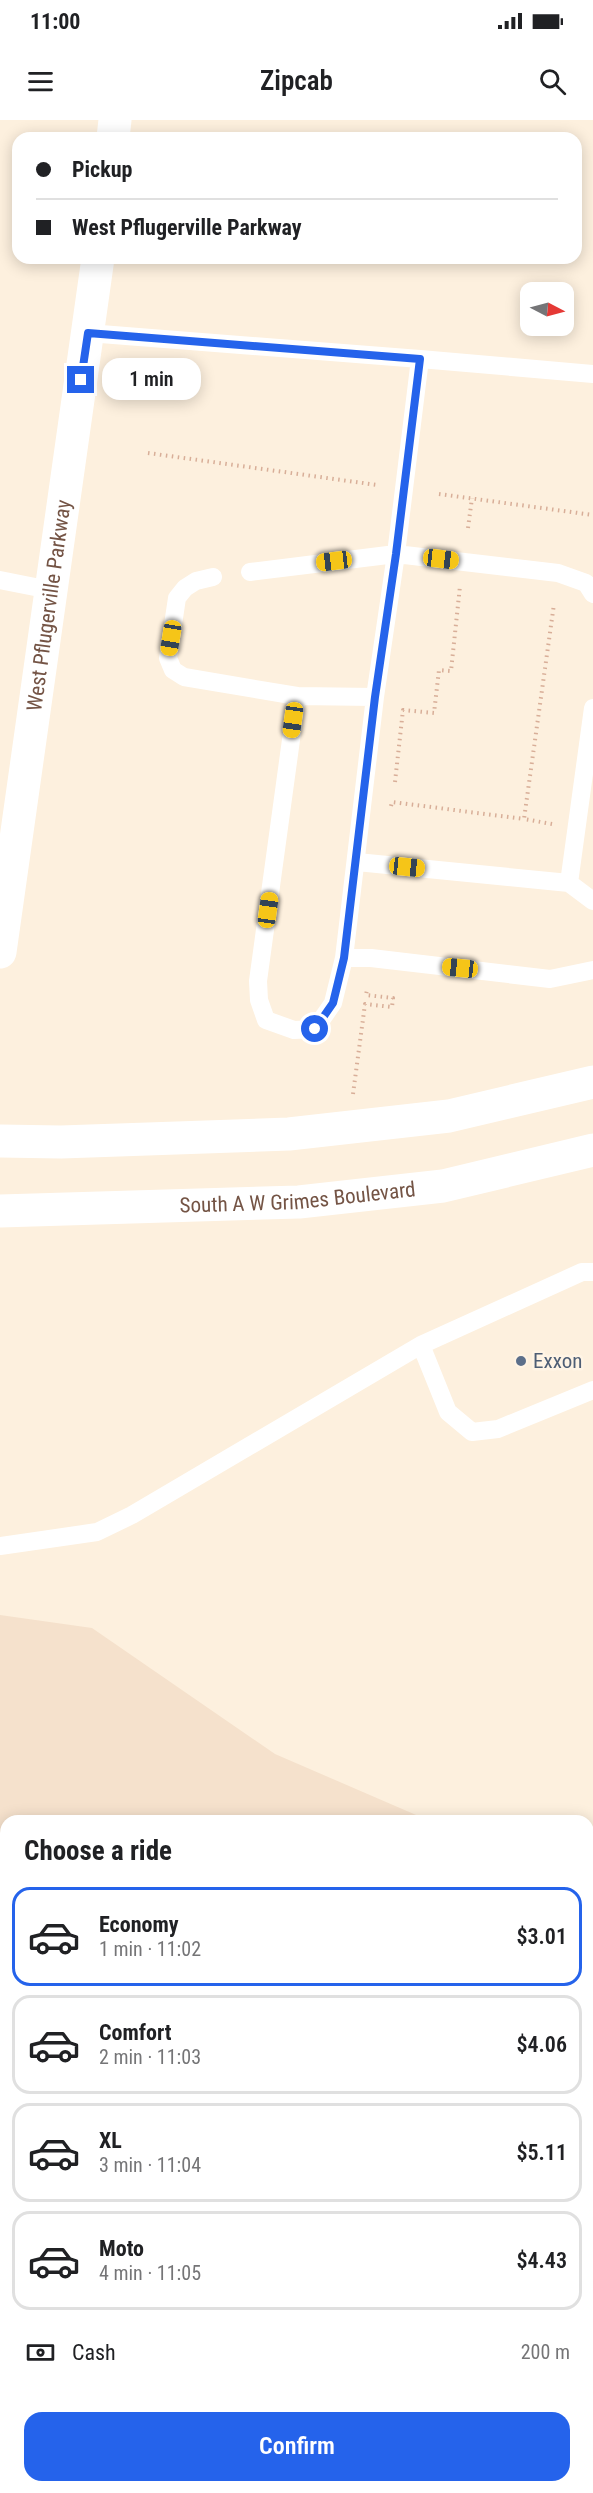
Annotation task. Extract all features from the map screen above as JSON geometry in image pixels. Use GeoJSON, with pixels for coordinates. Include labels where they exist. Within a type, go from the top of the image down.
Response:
{"type":"FeatureCollection","features":[{"type":"Feature","properties":{"kind":"main road","name":"West Pflugerville Parkway"},"geometry":{"type":"LineString","coordinates":[[0,952],[8,911],[50,590],[97,264]]}},
{"type":"Feature","properties":{"kind":"main road"},"geometry":{"type":"LineString","coordinates":[[0,1141],[61,1142],[289,1134],[449,1116],[593,1083]]}},
{"type":"Feature","properties":{"kind":"main road","name":"South A W Grimes Boulevard"},"geometry":{"type":"LineString","coordinates":[[0,1211],[299,1202],[443,1186],[593,1150]]}},
{"type":"Feature","properties":{"kind":"lane"},"geometry":{"type":"LineString","coordinates":[[88,333],[593,374]]}},
{"type":"Feature","properties":{"kind":"lane"},"geometry":{"type":"LineString","coordinates":[[297,696],[258,981],[260,1000],[267,1020],[294,1030],[315,1029],[333,1003],[344,958],[375,697],[396,554],[420,359]]}},
{"type":"Feature","properties":{"kind":"lane"},"geometry":{"type":"LineString","coordinates":[[250,572],[396,554],[558,573],[586,583],[593,594]]}},
{"type":"Feature","properties":{"kind":"lane"},"geometry":{"type":"LineString","coordinates":[[213,577],[196,581],[185,588],[177,598],[168,658],[173,670],[184,677],[297,696],[375,697]]}},
{"type":"Feature","properties":{"kind":"lane"},"geometry":{"type":"LineString","coordinates":[[0,580],[50,590]]}},
{"type":"Feature","properties":{"kind":"lane"},"geometry":{"type":"LineString","coordinates":[[569,883],[593,708]]}},
{"type":"Feature","properties":{"kind":"lane"},"geometry":{"type":"LineString","coordinates":[[357,862],[569,883],[593,901]]}},
{"type":"Feature","properties":{"kind":"lane"},"geometry":{"type":"LineString","coordinates":[[344,958],[370,958],[550,979],[593,970]]}},
{"type":"Feature","properties":{"kind":"lane"},"geometry":{"type":"LineString","coordinates":[[0,1546],[97,1532],[132,1515],[421,1345],[582,1272],[593,1272]]}},
{"type":"Feature","properties":{"kind":"lane"},"geometry":{"type":"LineString","coordinates":[[421,1345],[448,1412],[472,1432],[498,1429],[593,1390]]}},
{"type":"Feature","properties":{"kind":"path"},"geometry":{"type":"LineString","coordinates":[[148,453],[387,487]]}},
{"type":"Feature","properties":{"kind":"path"},"geometry":{"type":"LineString","coordinates":[[439,494],[593,514]]}},
{"type":"Feature","properties":{"kind":"path"},"geometry":{"type":"LineString","coordinates":[[468,528],[472,498]]}},
{"type":"Feature","properties":{"kind":"path"},"geometry":{"type":"LineString","coordinates":[[391,813],[404,710],[434,713],[439,670],[451,671],[461,582]]}},
{"type":"Feature","properties":{"kind":"path"},"geometry":{"type":"LineString","coordinates":[[524,819],[554,604]]}},
{"type":"Feature","properties":{"kind":"path"},"geometry":{"type":"LineString","coordinates":[[392,802],[554,824]]}},
{"type":"Feature","properties":{"kind":"path"},"geometry":{"type":"LineString","coordinates":[[353,1094],[365,1004],[392,1007],[393,998],[366,995],[367,990]]}},
{"type":"Feature","properties":{"kind":"shaded area"},"geometry":{"type":"Polygon","coordinates":[[[0,1615],[92,1628],[275,1754],[416,1815],[0,1815],[0,1615]]]}},
{"type":"Feature","properties":{"kind":"place","name":"Exxon"},"geometry":{"type":"Point","coordinates":[521,1361]}},
{"type":"Feature","properties":{"kind":"route"},"geometry":{"type":"LineString","coordinates":[[81,380],[88,333],[420,359],[396,554],[375,697],[344,958],[333,1003],[315,1029]]}}]}
